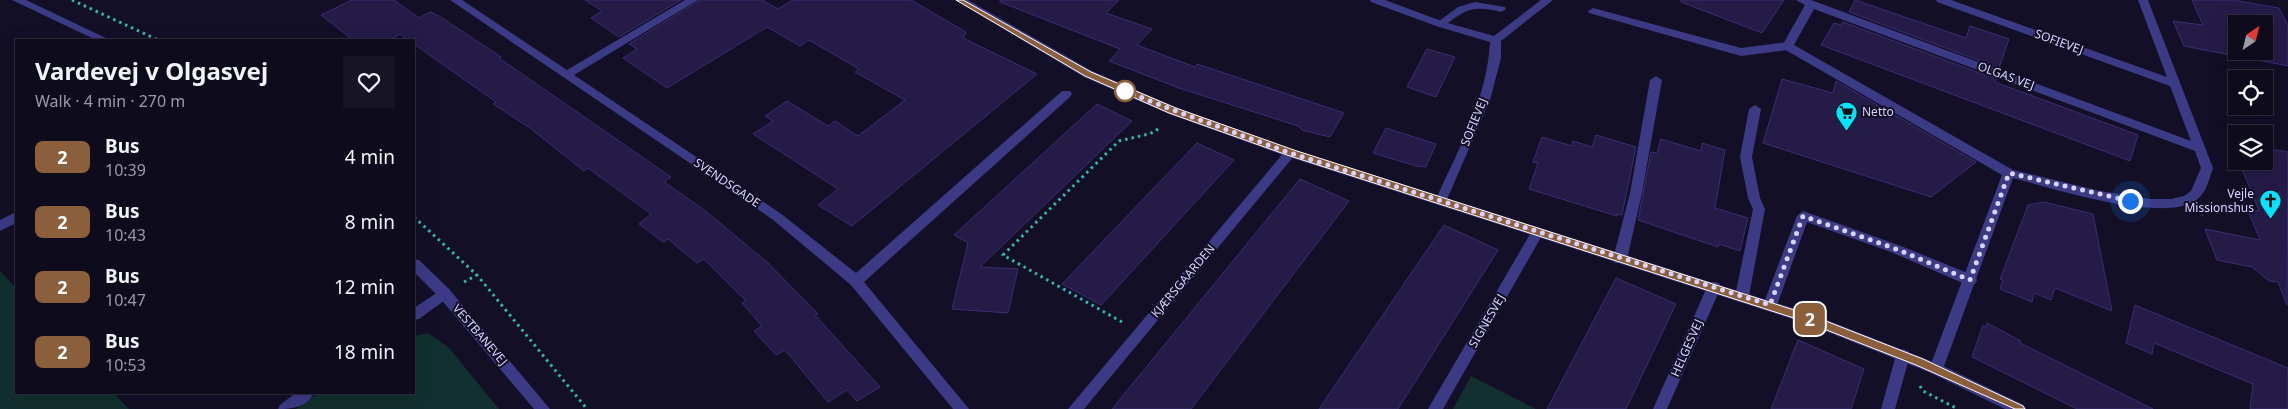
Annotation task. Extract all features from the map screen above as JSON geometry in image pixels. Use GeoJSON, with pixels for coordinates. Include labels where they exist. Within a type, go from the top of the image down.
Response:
{"type":"FeatureCollection","features":[{"type":"Feature","properties":{"kind":"street"},"geometry":{"type":"LineString","coordinates":[[18,0],[103,39]]}},
{"type":"Feature","properties":{"kind":"street","name":"SVENDSGADE"},"geometry":{"type":"LineString","coordinates":[[455,0],[776,216],[856,281],[962,409]]}},
{"type":"Feature","properties":{"kind":"street"},"geometry":{"type":"LineString","coordinates":[[566,75],[693,0]]}},
{"type":"Feature","properties":{"kind":"street"},"geometry":{"type":"LineString","coordinates":[[960,0],[1088,74],[1173,110],[1290,153],[1770,305],[1903,355],[2019,409]]}},
{"type":"Feature","properties":{"kind":"street"},"geometry":{"type":"LineString","coordinates":[[1375,0],[1440,24],[1496,40],[1548,0]]}},
{"type":"Feature","properties":{"kind":"street","name":"SOFIEVEJ"},"geometry":{"type":"LineString","coordinates":[[1941,0],[2176,84]]}},
{"type":"Feature","properties":{"kind":"street"},"geometry":{"type":"LineString","coordinates":[[1593,11],[1741,52],[1788,46],[2009,173],[2130,201],[2168,203],[2189,199],[2200,188],[2207,168],[2143,0]]}},
{"type":"Feature","properties":{"kind":"street","name":"OLGAS VEJ"},"geometry":{"type":"LineString","coordinates":[[1788,46],[1806,2],[2201,149]]}},
{"type":"Feature","properties":{"kind":"street"},"geometry":{"type":"LineString","coordinates":[[1440,24],[1456,11],[1470,5],[1501,9]]}},
{"type":"Feature","properties":{"kind":"street","name":"SOFIEVEJ"},"geometry":{"type":"LineString","coordinates":[[1441,201],[1483,101],[1496,53],[1496,40]]}},
{"type":"Feature","properties":{"kind":"street"},"geometry":{"type":"LineString","coordinates":[[1620,259],[1636,193],[1656,80]]}},
{"type":"Feature","properties":{"kind":"street"},"geometry":{"type":"LineString","coordinates":[[856,281],[1066,94]]}},
{"type":"Feature","properties":{"kind":"street"},"geometry":{"type":"LineString","coordinates":[[1742,296],[1759,209],[1754,198],[1746,157],[1754,109]]}},
{"type":"Feature","properties":{"kind":"street","name":"KJÆRSGAARDEN"},"geometry":{"type":"LineString","coordinates":[[1075,409],[1290,153]]}},
{"type":"Feature","properties":{"kind":"street"},"geometry":{"type":"LineString","coordinates":[[1936,369],[2009,173]]}},
{"type":"Feature","properties":{"kind":"street"},"geometry":{"type":"LineString","coordinates":[[1770,305],[1803,216],[1896,249],[1970,280]]}},
{"type":"Feature","properties":{"kind":"street"},"geometry":{"type":"LineString","coordinates":[[0,226],[15,218]]}},
{"type":"Feature","properties":{"kind":"street","name":"SIGNESVEJ"},"geometry":{"type":"LineString","coordinates":[[1435,409],[1538,232]]}},
{"type":"Feature","properties":{"kind":"street","name":"VESTBANEVEJ"},"geometry":{"type":"LineString","coordinates":[[415,265],[444,293],[544,409]]}},
{"type":"Feature","properties":{"kind":"street","name":"HELGESVEJ"},"geometry":{"type":"LineString","coordinates":[[1660,409],[1714,287]]}},
{"type":"Feature","properties":{"kind":"street"},"geometry":{"type":"LineString","coordinates":[[415,314],[444,293]]}},
{"type":"Feature","properties":{"kind":"street"},"geometry":{"type":"LineString","coordinates":[[1888,409],[1903,355]]}},
{"type":"Feature","properties":{"kind":"street"},"geometry":{"type":"LineString","coordinates":[[285,409],[305,394]]}},
{"type":"Feature","properties":{"kind":"path"},"geometry":{"type":"LineString","coordinates":[[72,0],[156,39]]}},
{"type":"Feature","properties":{"kind":"path"},"geometry":{"type":"LineString","coordinates":[[1140,332],[1003,255],[1119,141],[1156,131],[1173,110]]}},
{"type":"Feature","properties":{"kind":"path"},"geometry":{"type":"LineString","coordinates":[[415,218],[477,275],[588,409]]}},
{"type":"Feature","properties":{"kind":"green space"},"geometry":{"type":"Polygon","coordinates":[[[0,271],[15,287],[15,394],[114,394],[129,409],[0,409],[0,271]]]}},
{"type":"Feature","properties":{"kind":"green space"},"geometry":{"type":"Polygon","coordinates":[[[428,333],[449,348],[499,409],[296,409],[318,394],[415,394],[415,336],[428,333]]]}},
{"type":"Feature","properties":{"kind":"green space"},"geometry":{"type":"Polygon","coordinates":[[[1471,376],[1536,409],[1453,409],[1471,376]]]}},
{"type":"Feature","properties":{"kind":"building"},"geometry":{"type":"Polygon","coordinates":[[[352,0],[394,0],[419,18],[430,12],[439,16],[501,57],[499,58],[671,177],[664,182],[703,209],[767,262],[818,314],[815,315],[880,387],[857,401],[847,390],[828,402],[785,350],[776,355],[754,331],[762,326],[742,303],[746,301],[704,259],[697,263],[668,239],[663,242],[639,224],[651,214],[588,168],[584,171],[530,128],[493,104],[496,102],[415,45],[415,39],[407,39],[400,34],[392,39],[352,39],[321,15],[352,0]]]}},
{"type":"Feature","properties":{"kind":"building"},"geometry":{"type":"Polygon","coordinates":[[[585,0],[681,0],[619,37],[591,18],[602,11],[585,0]]]}},
{"type":"Feature","properties":{"kind":"building"},"geometry":{"type":"Polygon","coordinates":[[[700,0],[762,0],[778,9],[793,0],[911,0],[966,32],[963,38],[1037,74],[852,226],[818,205],[838,189],[753,134],[773,121],[765,116],[787,101],[828,126],[835,121],[858,136],[905,100],[855,72],[859,69],[809,40],[800,46],[767,27],[667,88],[623,58],[637,49],[629,44],[700,0]]]}},
{"type":"Feature","properties":{"kind":"building"},"geometry":{"type":"Polygon","coordinates":[[[1000,0],[1119,0],[1106,13],[1152,29],[1137,45],[1195,67],[1197,64],[1344,113],[1330,137],[1302,130],[1298,126],[1179,88],[1109,61],[1120,49],[1000,2],[1000,0]]]}},
{"type":"Feature","properties":{"kind":"building"},"geometry":{"type":"Polygon","coordinates":[[[1681,0],[1784,0],[1762,33],[1681,2],[1681,0]]]}},
{"type":"Feature","properties":{"kind":"building"},"geometry":{"type":"Polygon","coordinates":[[[1855,0],[1966,38],[1970,26],[2009,39],[1999,68],[1849,12],[1855,0]]]}},
{"type":"Feature","properties":{"kind":"building"},"geometry":{"type":"Polygon","coordinates":[[[2192,0],[2233,0],[2279,8],[2288,25],[2288,66],[2257,60],[2273,60],[2273,15],[2228,15],[2228,54],[2184,46],[2173,21],[2203,25],[2192,0]]]}},
{"type":"Feature","properties":{"kind":"building"},"geometry":{"type":"Polygon","coordinates":[[[1843,22],[1996,79],[1995,82],[2138,135],[2130,161],[1821,45],[1834,23],[1841,25],[1843,22]]]}},
{"type":"Feature","properties":{"kind":"building"},"geometry":{"type":"Polygon","coordinates":[[[1427,49],[1455,57],[1436,97],[1407,87],[1427,49]]]}},
{"type":"Feature","properties":{"kind":"building","name":"Netto"},"geometry":{"type":"Polygon","coordinates":[[[1782,79],[1833,93],[1836,81],[1976,162],[1931,197],[1763,143],[1782,79]]]}},
{"type":"Feature","properties":{"kind":"building"},"geometry":{"type":"Polygon","coordinates":[[[1097,104],[1132,121],[980,267],[1018,269],[1008,313],[952,309],[968,243],[954,235],[1097,104]]]}},
{"type":"Feature","properties":{"kind":"building"},"geometry":{"type":"Polygon","coordinates":[[[1386,128],[1436,144],[1426,167],[1416,166],[1373,153],[1386,128]]]}},
{"type":"Feature","properties":{"kind":"building"},"geometry":{"type":"Polygon","coordinates":[[[1596,135],[1636,147],[1622,215],[1617,214],[1617,216],[1529,189],[1538,163],[1533,162],[1542,137],[1572,146],[1573,141],[1592,147],[1596,135]]]}},
{"type":"Feature","properties":{"kind":"building"},"geometry":{"type":"Polygon","coordinates":[[[1661,139],[1701,151],[1702,143],[1725,150],[1715,208],[1748,218],[1740,251],[1719,244],[1718,247],[1638,220],[1651,152],[1657,153],[1661,139]]]}},
{"type":"Feature","properties":{"kind":"building"},"geometry":{"type":"Polygon","coordinates":[[[1197,143],[1234,160],[1101,305],[1062,284],[1197,143]]]}},
{"type":"Feature","properties":{"kind":"building","name":"Vejle Missionshus"},"geometry":{"type":"Polygon","coordinates":[[[2273,150],[2288,152],[2287,305],[2278,282],[2269,281],[2252,267],[2217,260],[2205,229],[2260,240],[2247,208],[2259,211],[2243,170],[2273,170],[2273,150]]]}},
{"type":"Feature","properties":{"kind":"building"},"geometry":{"type":"Polygon","coordinates":[[[1300,179],[1349,201],[1191,409],[1112,409],[1300,179]]]}},
{"type":"Feature","properties":{"kind":"building"},"geometry":{"type":"Polygon","coordinates":[[[2044,202],[2093,214],[2112,311],[2055,288],[2051,300],[2034,293],[2032,302],[2000,289],[2003,280],[2000,279],[2028,205],[2044,202]]]}},
{"type":"Feature","properties":{"kind":"building"},"geometry":{"type":"Polygon","coordinates":[[[1444,225],[1498,250],[1398,409],[1319,409],[1444,225]]]}},
{"type":"Feature","properties":{"kind":"building"},"geometry":{"type":"Polygon","coordinates":[[[1616,278],[1676,304],[1626,409],[1547,409],[1616,278]]]}},
{"type":"Feature","properties":{"kind":"building"},"geometry":{"type":"Polygon","coordinates":[[[2135,305],[2288,368],[2288,409],[2250,409],[2253,384],[2154,343],[2152,354],[2126,343],[2135,305]]]}},
{"type":"Feature","properties":{"kind":"building"},"geometry":{"type":"Polygon","coordinates":[[[1987,323],[2021,341],[2020,343],[2153,409],[2077,409],[1972,357],[1983,325],[1986,327],[1987,323]]]}},
{"type":"Feature","properties":{"kind":"building"},"geometry":{"type":"Polygon","coordinates":[[[1798,340],[1864,369],[1851,409],[1771,409],[1798,340]]]}},
{"type":"Feature","properties":{"kind":"bus line","name":"2"},"geometry":{"type":"LineString","coordinates":[[960,0],[1088,74],[1173,110],[1290,153],[1620,259],[1714,287],[1809,319],[1920,362],[2019,409]]}},
{"type":"Feature","properties":{"kind":"place","name":"Netto"},"geometry":{"type":"Point","coordinates":[1846,131]}},
{"type":"Feature","properties":{"kind":"place","name":"Vejle Missionshus"},"geometry":{"type":"Point","coordinates":[2270,220]}},
{"type":"Feature","properties":{"kind":"route"},"geometry":{"type":"LineString","coordinates":[[1125,91],[1290,153],[1770,305],[1803,216],[1896,249],[1970,280],[2009,173],[2130,201]]}}]}
